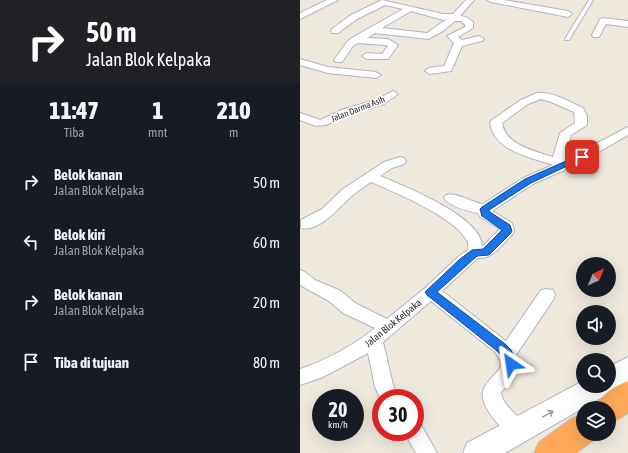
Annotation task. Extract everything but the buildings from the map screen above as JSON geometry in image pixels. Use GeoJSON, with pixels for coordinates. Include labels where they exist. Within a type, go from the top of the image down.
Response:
{"type":"FeatureCollection","features":[{"type":"Feature","properties":{"kind":"highway"},"geometry":{"type":"LineString","coordinates":[[616,404],[628,395]]}},
{"type":"Feature","properties":{"kind":"highway"},"geometry":{"type":"LineString","coordinates":[[550,453],[576,434]]}},
{"type":"Feature","properties":{"kind":"main road"},"geometry":{"type":"LineString","coordinates":[[616,377],[628,369]]}},
{"type":"Feature","properties":{"kind":"main road"},"geometry":{"type":"LineString","coordinates":[[477,453],[587,393]]}},
{"type":"Feature","properties":{"kind":"street"},"geometry":{"type":"LineString","coordinates":[[300,16],[334,0]]}},
{"type":"Feature","properties":{"kind":"street"},"geometry":{"type":"LineString","coordinates":[[372,30],[428,36],[436,32],[470,0]]}},
{"type":"Feature","properties":{"kind":"street"},"geometry":{"type":"LineString","coordinates":[[490,0],[568,14]]}},
{"type":"Feature","properties":{"kind":"street"},"geometry":{"type":"LineString","coordinates":[[314,1],[326,4]]}},
{"type":"Feature","properties":{"kind":"street"},"geometry":{"type":"LineString","coordinates":[[336,31],[354,17],[382,3],[388,2],[443,17],[463,19],[471,26],[453,35],[453,38],[460,43]]}},
{"type":"Feature","properties":{"kind":"street"},"geometry":{"type":"LineString","coordinates":[[339,60],[347,46],[355,40],[409,8]]}},
{"type":"Feature","properties":{"kind":"street"},"geometry":{"type":"LineString","coordinates":[[393,17],[409,19]]}},
{"type":"Feature","properties":{"kind":"street"},"geometry":{"type":"LineString","coordinates":[[596,35],[603,21],[628,24]]}},
{"type":"Feature","properties":{"kind":"street"},"geometry":{"type":"LineString","coordinates":[[430,71],[448,68],[455,49],[460,43],[479,39]]}},
{"type":"Feature","properties":{"kind":"street"},"geometry":{"type":"LineString","coordinates":[[355,40],[388,42],[393,45],[386,57],[367,56]]}},
{"type":"Feature","properties":{"kind":"street"},"geometry":{"type":"LineString","coordinates":[[300,62],[328,71],[376,75]]}},
{"type":"Feature","properties":{"kind":"street","name":"Jalan Darma Asih"},"geometry":{"type":"LineString","coordinates":[[300,116],[316,123],[322,123],[356,108],[380,102],[393,94]]}},
{"type":"Feature","properties":{"kind":"street"},"geometry":{"type":"LineString","coordinates":[[537,96],[545,97],[579,110],[581,116],[580,125],[566,134],[561,164],[512,146],[497,133],[496,122],[509,112],[537,96]]}},
{"type":"Feature","properties":{"kind":"street"},"geometry":{"type":"LineString","coordinates":[[451,198],[471,207],[485,209],[528,181],[561,164],[592,152],[628,130]]}},
{"type":"Feature","properties":{"kind":"street"},"geometry":{"type":"LineString","coordinates":[[306,224],[327,212],[348,192],[370,177],[388,165],[400,161]]}},
{"type":"Feature","properties":{"kind":"street"},"geometry":{"type":"LineString","coordinates":[[370,177],[421,198],[446,213],[466,229],[473,238],[476,244],[475,252]]}},
{"type":"Feature","properties":{"kind":"street","name":"Jalan Blok Kelpaka"},"geometry":{"type":"LineString","coordinates":[[300,377],[317,371],[360,350],[374,340],[430,292],[463,261],[475,252],[485,253],[507,231],[507,227],[485,214],[485,209]]}},
{"type":"Feature","properties":{"kind":"street"},"geometry":{"type":"LineString","coordinates":[[300,276],[310,284],[335,296],[349,308],[388,327]]}},
{"type":"Feature","properties":{"kind":"street"},"geometry":{"type":"LineString","coordinates":[[430,292],[501,347],[507,354],[511,364],[510,369],[495,388],[492,397],[493,402],[519,431]]}},
{"type":"Feature","properties":{"kind":"street"},"geometry":{"type":"LineString","coordinates":[[507,354],[547,296]]}},
{"type":"Feature","properties":{"kind":"street"},"geometry":{"type":"LineString","coordinates":[[374,340],[385,389]]}},
{"type":"Feature","properties":{"kind":"street"},"geometry":{"type":"LineString","coordinates":[[420,441],[427,453]]}},
{"type":"Feature","properties":{"kind":"lane"},"geometry":{"type":"LineString","coordinates":[[567,39],[591,0]]}},
{"type":"Feature","properties":{"kind":"route"},"geometry":{"type":"LineString","coordinates":[[511,364],[510,359],[501,347],[430,292],[463,261],[475,252],[485,253],[507,231],[507,227],[485,214],[485,209],[517,190],[528,181],[582,157]]}}]}
